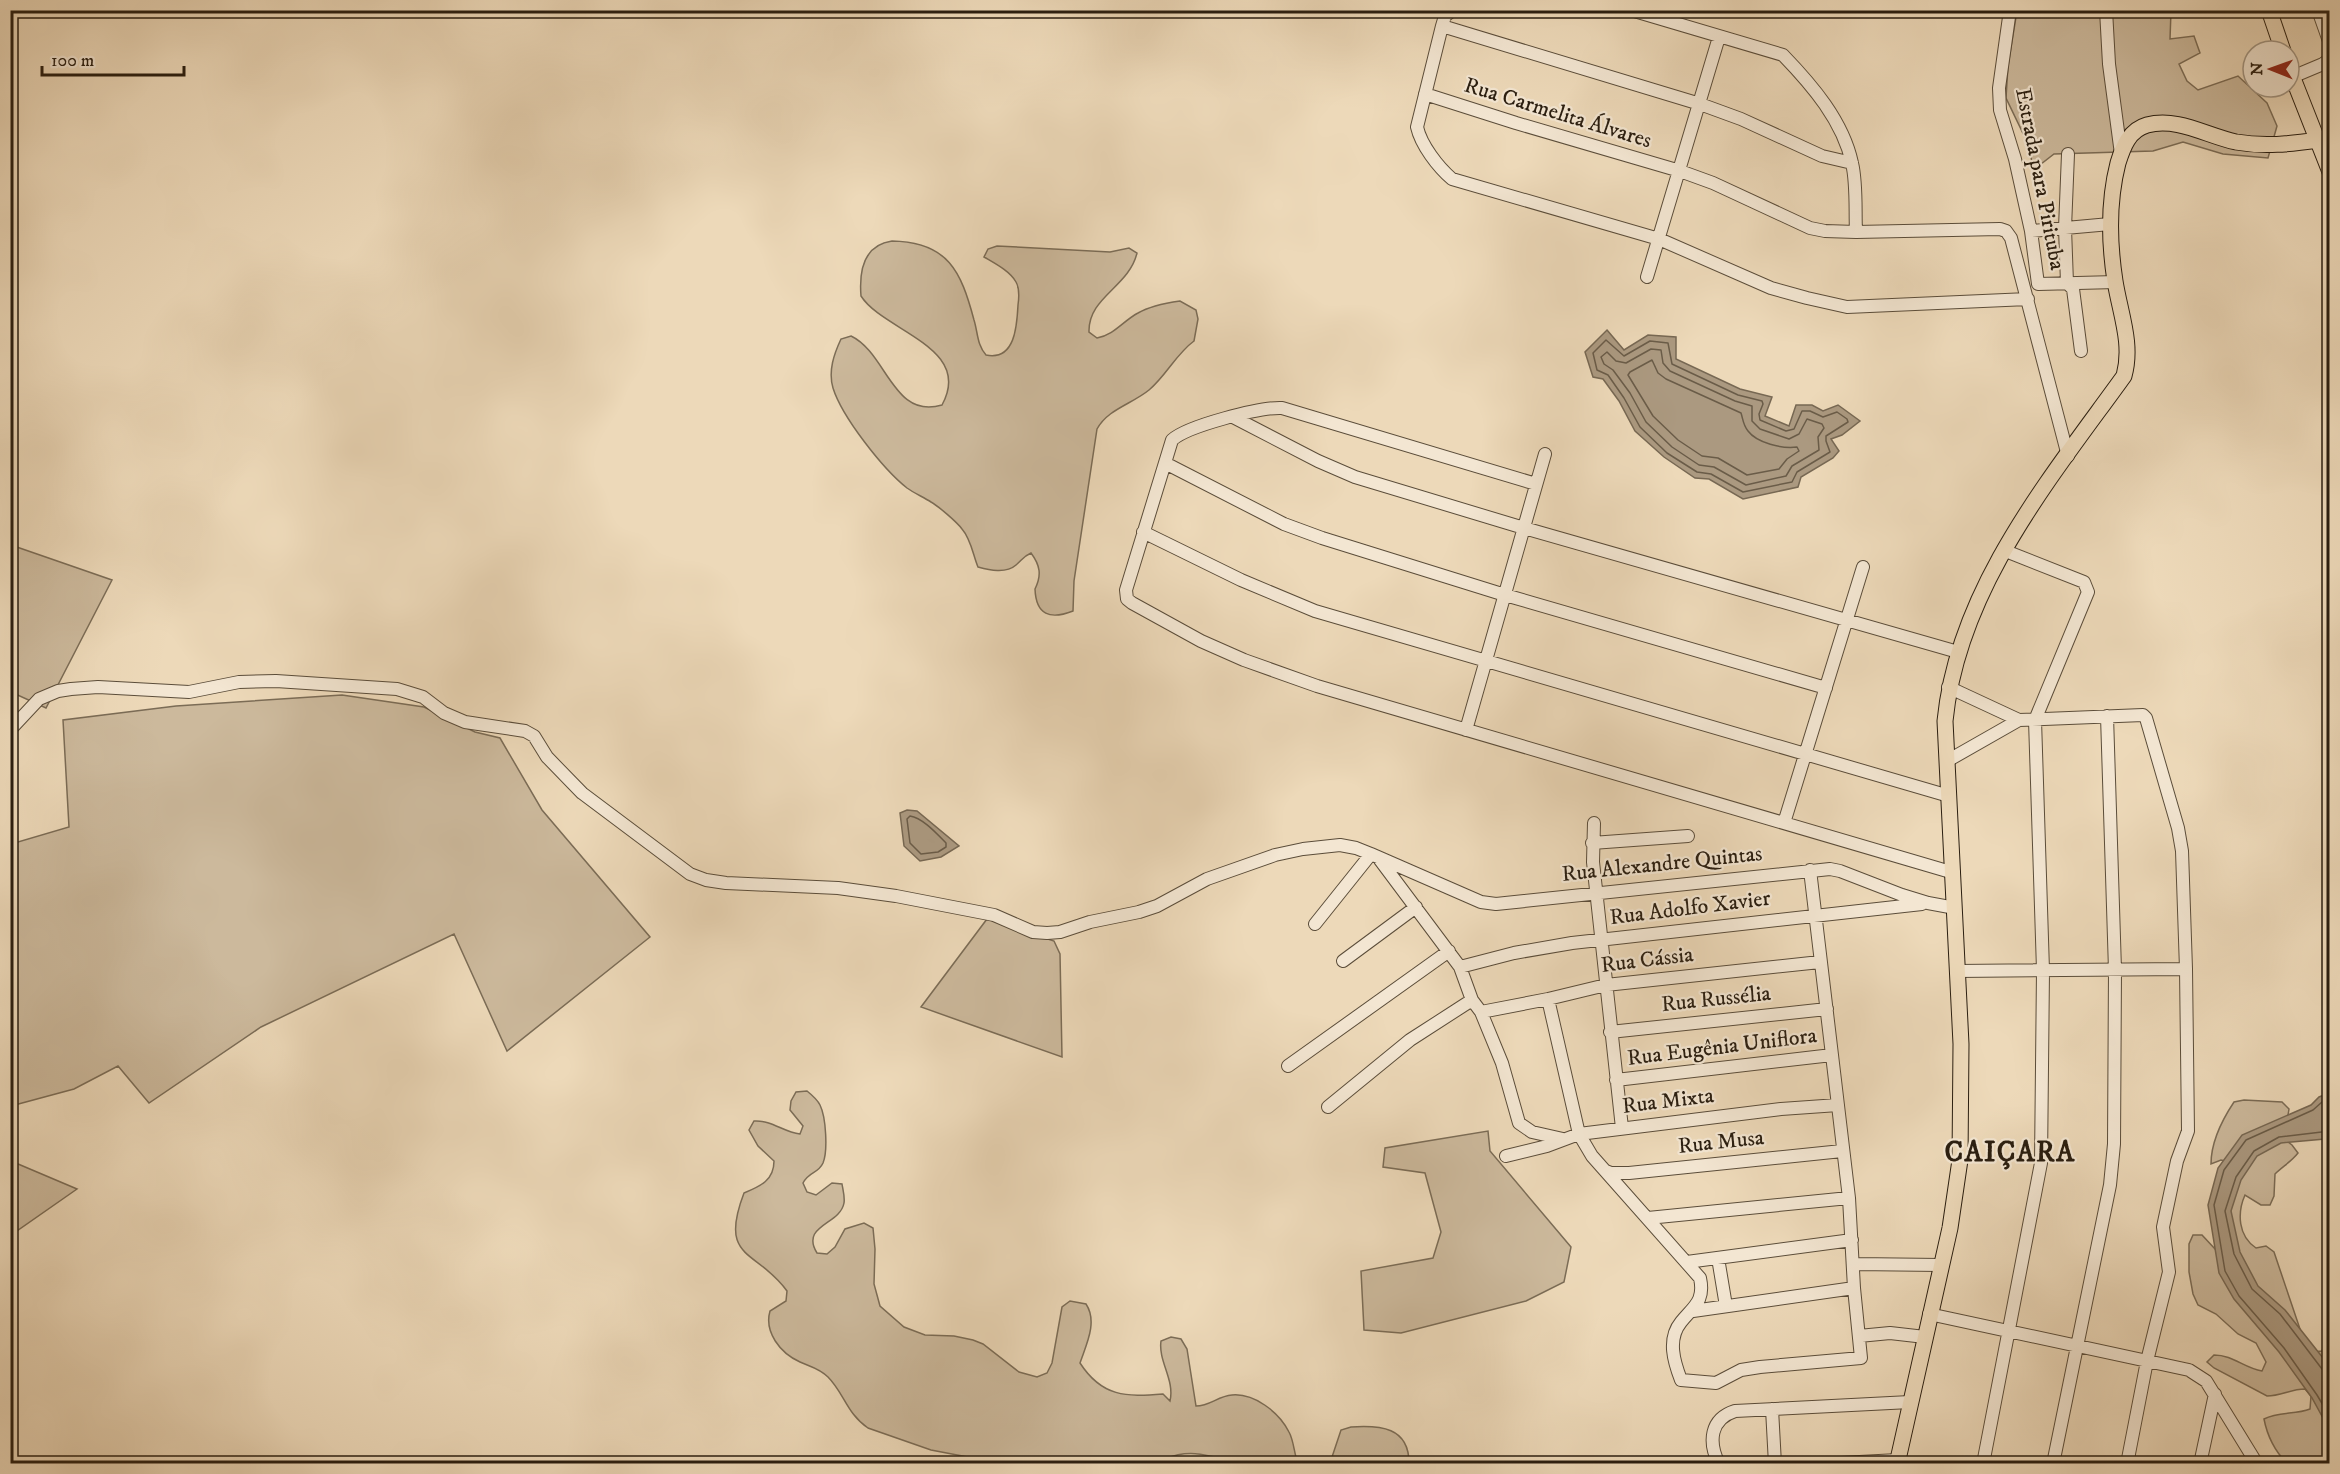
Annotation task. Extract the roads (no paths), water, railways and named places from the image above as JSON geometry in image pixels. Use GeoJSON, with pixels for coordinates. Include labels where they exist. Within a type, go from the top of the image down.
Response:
{"type":"FeatureCollection","features":[{"type":"Feature","properties":{"kind":"main road"},"geometry":{"type":"LineString","coordinates":[[2269,10],[2279,39]]}},
{"type":"Feature","properties":{"kind":"main road"},"geometry":{"type":"LineString","coordinates":[[2301,99],[2330,172]]}},
{"type":"Feature","properties":{"kind":"main road"},"geometry":{"type":"LineString","coordinates":[[1897,1462],[1952,1219],[1960,1160],[1961,1044],[1945,721],[1948,687],[1958,652],[2002,550],[2035,499],[2124,376],[2126,332],[2116,282],[2110,224],[2121,154],[2127,140],[2136,130],[2148,125],[2184,126],[2234,142],[2253,144],[2281,145],[2318,140]]}},
{"type":"Feature","properties":{"kind":"street"},"geometry":{"type":"LineString","coordinates":[[1453,10],[1445,16],[1418,121],[1419,135],[1442,171],[1452,179],[1659,239],[1771,288],[1847,307],[2028,299]]}},
{"type":"Feature","properties":{"kind":"street"},"geometry":{"type":"LineString","coordinates":[[1631,10],[1783,55],[1801,73],[1838,125],[1852,163],[1856,232]]}},
{"type":"Feature","properties":{"kind":"street","name":"Estrada para Pirituba"},"geometry":{"type":"LineString","coordinates":[[2010,10],[1999,88],[2000,110],[2015,159],[2031,231],[2038,284],[2067,283]]}},
{"type":"Feature","properties":{"kind":"street"},"geometry":{"type":"LineString","coordinates":[[2106,10],[2109,64],[2121,154]]}},
{"type":"Feature","properties":{"kind":"street"},"geometry":{"type":"LineString","coordinates":[[2318,10],[2330,44]]}},
{"type":"Feature","properties":{"kind":"street"},"geometry":{"type":"LineString","coordinates":[[1442,26],[1700,104],[1741,119],[1822,156],[1852,163]]}},
{"type":"Feature","properties":{"kind":"street"},"geometry":{"type":"LineString","coordinates":[[1647,277],[1719,37]]}},
{"type":"Feature","properties":{"kind":"street"},"geometry":{"type":"LineString","coordinates":[[2301,68],[2330,59]]}},
{"type":"Feature","properties":{"kind":"street","name":"Rua Carmelita Álvares"},"geometry":{"type":"LineString","coordinates":[[1425,94],[1680,171],[1713,183],[1810,228],[1856,232],[2000,229]]}},
{"type":"Feature","properties":{"kind":"street"},"geometry":{"type":"LineString","coordinates":[[2068,154],[2065,228],[2067,283],[2073,289],[2081,351]]}},
{"type":"Feature","properties":{"kind":"street"},"geometry":{"type":"LineString","coordinates":[[2031,231],[2110,224]]}},
{"type":"Feature","properties":{"kind":"street","name":"Estrada para Pirituba"},"geometry":{"type":"LineString","coordinates":[[2000,229],[2006,231],[2011,238],[2068,456]]}},
{"type":"Feature","properties":{"kind":"street"},"geometry":{"type":"LineString","coordinates":[[2067,283],[2116,282]]}},
{"type":"Feature","properties":{"kind":"street"},"geometry":{"type":"LineString","coordinates":[[1536,484],[1282,408],[1262,409],[1233,417],[1179,434],[1172,440],[1126,590],[1127,598],[1132,603],[1201,640],[1244,660],[1317,686],[1954,873]]}},
{"type":"Feature","properties":{"kind":"street"},"geometry":{"type":"LineString","coordinates":[[1233,417],[1318,461],[1355,477],[1524,528],[1958,652]]}},
{"type":"Feature","properties":{"kind":"street"},"geometry":{"type":"LineString","coordinates":[[1466,730],[1545,454]]}},
{"type":"Feature","properties":{"kind":"street"},"geometry":{"type":"LineString","coordinates":[[1166,463],[1284,524],[1322,538],[1505,595],[1826,688]]}},
{"type":"Feature","properties":{"kind":"street"},"geometry":{"type":"LineString","coordinates":[[1143,532],[1241,580],[1315,611],[1805,756],[1949,796]]}},
{"type":"Feature","properties":{"kind":"street"},"geometry":{"type":"LineString","coordinates":[[1983,1464],[2041,1163],[2043,970],[2035,720],[2088,592],[2084,582],[2002,550]]}},
{"type":"Feature","properties":{"kind":"street"},"geometry":{"type":"LineString","coordinates":[[1784,823],[1863,567]]}},
{"type":"Feature","properties":{"kind":"street","name":"Rua Alexandre Quintas"},"geometry":{"type":"LineString","coordinates":[[10,730],[39,699],[58,691],[71,689],[98,687],[189,693],[240,682],[276,681],[397,689],[423,697],[444,713],[465,722],[525,731],[534,736],[547,757],[582,793],[690,874],[706,880],[726,883],[838,888],[896,896],[994,915],[1033,932],[1060,932],[1090,922],[1139,912],[1157,906],[1207,879],[1275,855],[1333,845],[1356,848],[1480,902],[1496,904],[1830,869],[1928,903],[1955,908]]}},
{"type":"Feature","properties":{"kind":"street"},"geometry":{"type":"LineString","coordinates":[[1948,687],[2019,720],[2138,714],[2146,718],[2178,828],[2182,851],[2187,969],[2188,1131],[2177,1161],[2163,1227],[2169,1272],[2147,1361],[2127,1464]]}},
{"type":"Feature","properties":{"kind":"street"},"geometry":{"type":"LineString","coordinates":[[2053,1464],[2110,1185],[2114,1144],[2115,969],[2107,716]]}},
{"type":"Feature","properties":{"kind":"street"},"geometry":{"type":"LineString","coordinates":[[1947,761],[2019,720]]}},
{"type":"Feature","properties":{"kind":"street"},"geometry":{"type":"LineString","coordinates":[[1594,823],[1592,843],[1610,1032],[1622,1128]]}},
{"type":"Feature","properties":{"kind":"street"},"geometry":{"type":"LineString","coordinates":[[1592,843],[1688,836]]}},
{"type":"Feature","properties":{"kind":"street"},"geometry":{"type":"LineString","coordinates":[[1315,924],[1374,856],[1416,907],[1460,967],[1472,999],[1481,1012],[1502,1063],[1519,1123],[1532,1132],[1563,1138]]}},
{"type":"Feature","properties":{"kind":"street"},"geometry":{"type":"LineString","coordinates":[[1548,999],[1579,1134],[1592,1156],[1700,1278],[1703,1288],[1693,1311],[1681,1322],[1673,1343],[1673,1360],[1681,1380],[1716,1383],[1741,1370],[1861,1359],[1849,1198],[1810,870]]}},
{"type":"Feature","properties":{"kind":"street","name":"Rua Adolfo Xavier"},"geometry":{"type":"LineString","coordinates":[[1460,967],[1514,953],[1601,940],[1928,903]]}},
{"type":"Feature","properties":{"kind":"street"},"geometry":{"type":"LineString","coordinates":[[1343,961],[1416,907]]}},
{"type":"Feature","properties":{"kind":"street"},"geometry":{"type":"LineString","coordinates":[[1288,1066],[1449,951]]}},
{"type":"Feature","properties":{"kind":"street","name":"Rua Cássia"},"geometry":{"type":"LineString","coordinates":[[1481,1012],[1606,985],[1820,962]]}},
{"type":"Feature","properties":{"kind":"street"},"geometry":{"type":"LineString","coordinates":[[1958,971],[2187,969]]}},
{"type":"Feature","properties":{"kind":"street"},"geometry":{"type":"LineString","coordinates":[[1328,1107],[1410,1040],[1472,999]]}},
{"type":"Feature","properties":{"kind":"street","name":"Rua Russélia"},"geometry":{"type":"LineString","coordinates":[[1610,1032],[1827,1009]]}},
{"type":"Feature","properties":{"kind":"street","name":"Rua Eugênia Uniflora"},"geometry":{"type":"LineString","coordinates":[[1616,1080],[1832,1055]]}},
{"type":"Feature","properties":{"kind":"street","name":"Rua Mixta"},"geometry":{"type":"LineString","coordinates":[[1506,1156],[1546,1146],[1579,1134],[1781,1109],[1838,1106]]}},
{"type":"Feature","properties":{"kind":"street","name":"Rua Musa"},"geometry":{"type":"LineString","coordinates":[[1606,1171],[1629,1173],[1842,1151]]}},
{"type":"Feature","properties":{"kind":"street"},"geometry":{"type":"LineString","coordinates":[[1648,1218],[1849,1198]]}},
{"type":"Feature","properties":{"kind":"street"},"geometry":{"type":"LineString","coordinates":[[1687,1262],[1852,1240]]}},
{"type":"Feature","properties":{"kind":"street"},"geometry":{"type":"LineString","coordinates":[[1718,1258],[1726,1306]]}},
{"type":"Feature","properties":{"kind":"street"},"geometry":{"type":"LineString","coordinates":[[1854,1264],[1941,1265]]}},
{"type":"Feature","properties":{"kind":"street"},"geometry":{"type":"LineString","coordinates":[[1693,1311],[1854,1288]]}},
{"type":"Feature","properties":{"kind":"street"},"geometry":{"type":"LineString","coordinates":[[1929,1314],[2197,1374],[2206,1381],[2215,1394],[2258,1464]]}},
{"type":"Feature","properties":{"kind":"street"},"geometry":{"type":"LineString","coordinates":[[1859,1336],[1890,1333],[1925,1336]]}},
{"type":"Feature","properties":{"kind":"street"},"geometry":{"type":"LineString","coordinates":[[2200,1464],[2215,1394]]}},
{"type":"Feature","properties":{"kind":"street"},"geometry":{"type":"LineString","coordinates":[[1719,1464],[1712,1437],[1716,1424],[1722,1417],[1737,1410],[1910,1402]]}},
{"type":"Feature","properties":{"kind":"street"},"geometry":{"type":"LineString","coordinates":[[1772,1409],[1774,1464]]}},
{"type":"Feature","properties":{"kind":"street"},"geometry":{"type":"LineString","coordinates":[[1821,1464],[1897,1462]]}},
{"type":"Feature","properties":{"kind":"water"},"geometry":{"type":"Polygon","coordinates":[[[1607,330],[1624,350],[1648,335],[1676,337],[1676,359],[1740,389],[1772,397],[1765,416],[1789,426],[1796,405],[1812,405],[1823,411],[1838,405],[1860,421],[1842,435],[1831,439],[1839,451],[1833,458],[1801,477],[1798,487],[1743,499],[1709,479],[1695,478],[1664,457],[1635,431],[1619,401],[1603,379],[1593,377],[1585,352],[1607,330]]]}},
{"type":"Feature","properties":{"kind":"water"},"geometry":{"type":"Polygon","coordinates":[[[907,810],[917,811],[959,846],[941,857],[920,861],[904,846],[900,813],[907,810]]]}},
{"type":"Feature","properties":{"kind":"water"},"geometry":{"type":"Polygon","coordinates":[[[2329,1093],[2329,1134],[2325,1139],[2281,1143],[2257,1156],[2241,1180],[2231,1211],[2240,1252],[2258,1286],[2285,1310],[2323,1358],[2329,1370],[2329,1429],[2312,1398],[2279,1352],[2234,1299],[2219,1273],[2208,1205],[2218,1168],[2242,1135],[2311,1105],[2319,1097],[2329,1093]]]}},
{"type":"Feature","properties":{"kind":"district","name":"CAIÇARA"},"geometry":{"type":"Point","coordinates":[2010,1152]}}]}
